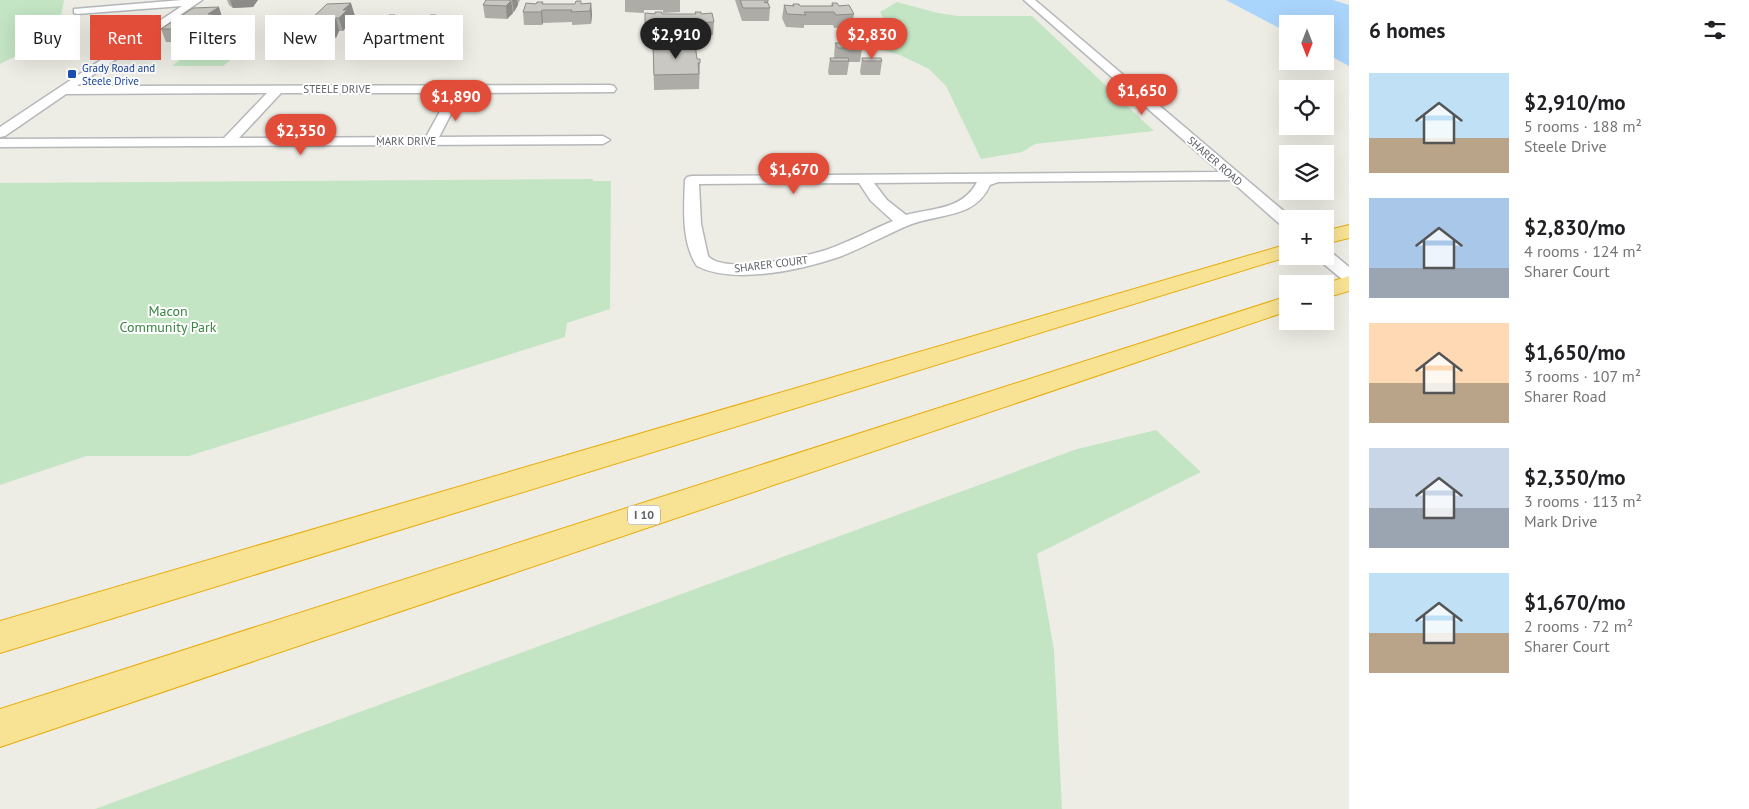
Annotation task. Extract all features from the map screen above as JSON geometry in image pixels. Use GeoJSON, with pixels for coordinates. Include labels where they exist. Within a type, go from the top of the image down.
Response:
{"type":"FeatureCollection","features":[{"type":"Feature","properties":{"kind":"highway"},"geometry":{"type":"LineString","coordinates":[[1334,235],[1349,231]]}},
{"type":"Feature","properties":{"kind":"highway"},"geometry":{"type":"LineString","coordinates":[[0,637],[1279,253]]}},
{"type":"Feature","properties":{"kind":"highway"},"geometry":{"type":"LineString","coordinates":[[1334,288],[1349,283]]}},
{"type":"Feature","properties":{"kind":"highway","name":"I 10"},"geometry":{"type":"LineString","coordinates":[[0,728],[1279,306]]}},
{"type":"Feature","properties":{"kind":"street","name":"SHARER ROAD"},"geometry":{"type":"LineString","coordinates":[[1029,0],[1279,216]]}},
{"type":"Feature","properties":{"kind":"street"},"geometry":{"type":"LineString","coordinates":[[77,11],[195,1]]}},
{"type":"Feature","properties":{"kind":"street"},"geometry":{"type":"LineString","coordinates":[[0,133],[195,1]]}},
{"type":"Feature","properties":{"kind":"street","name":"STEELE DRIVE"},"geometry":{"type":"LineString","coordinates":[[63,90],[610,88]]}},
{"type":"Feature","properties":{"kind":"street"},"geometry":{"type":"LineString","coordinates":[[430,141],[458,89]]}},
{"type":"Feature","properties":{"kind":"street"},"geometry":{"type":"LineString","coordinates":[[228,142],[277,90]]}},
{"type":"Feature","properties":{"kind":"street","name":"MARK DRIVE"},"geometry":{"type":"LineString","coordinates":[[0,143],[603,140]]}},
{"type":"Feature","properties":{"kind":"street","name":"SHARER COURT"},"geometry":{"type":"LineString","coordinates":[[993,179],[984,182],[979,194],[962,206],[936,215],[904,221],[850,246],[802,262],[733,270],[708,266],[699,256],[692,180],[1231,176]]}},
{"type":"Feature","properties":{"kind":"street"},"geometry":{"type":"LineString","coordinates":[[864,180],[869,191],[878,201],[904,221]]}},
{"type":"Feature","properties":{"kind":"street"},"geometry":{"type":"LineString","coordinates":[[1334,264],[1349,276]]}},
{"type":"Feature","properties":{"kind":"green space"},"geometry":{"type":"Polygon","coordinates":[[[0,0],[64,0],[61,15],[15,15],[15,56],[0,64],[0,0]]]}},
{"type":"Feature","properties":{"kind":"green space"},"geometry":{"type":"Polygon","coordinates":[[[897,2],[938,13],[958,16],[1032,16],[1154,131],[1035,144],[1022,152],[981,159],[946,86],[929,69],[900,55],[882,50],[839,49],[836,42],[881,38],[891,32],[880,12],[897,2]]]}},
{"type":"Feature","properties":{"kind":"green space"},"geometry":{"type":"Polygon","coordinates":[[[180,60],[230,60],[223,66],[172,66],[180,60]]]}},
{"type":"Feature","properties":{"kind":"green space","name":"Macon Community Park"},"geometry":{"type":"Polygon","coordinates":[[[593,179],[593,181],[611,181],[610,309],[567,323],[565,337],[189,456],[86,456],[0,485],[0,183],[593,179]]]}},
{"type":"Feature","properties":{"kind":"green space"},"geometry":{"type":"Polygon","coordinates":[[[1156,430],[1201,472],[1037,554],[1054,650],[1062,809],[95,809],[1077,449],[1156,430]]]}},
{"type":"Feature","properties":{"kind":"water"},"geometry":{"type":"Polygon","coordinates":[[[1226,0],[1333,0],[1349,5],[1349,66],[1334,58],[1334,15],[1279,15],[1279,28],[1226,0]]]}},
{"type":"Feature","properties":{"kind":"building"},"geometry":{"type":"Polygon","coordinates":[[[486,0],[511,1],[506,6],[483,5],[486,0]]]}},
{"type":"Feature","properties":{"kind":"building"},"geometry":{"type":"Polygon","coordinates":[[[740,0],[768,0],[768,2],[764,2],[768,3],[770,8],[743,8],[740,0]]]}},
{"type":"Feature","properties":{"kind":"building"},"geometry":{"type":"Polygon","coordinates":[[[576,1],[581,1],[581,4],[591,3],[590,11],[542,10],[541,12],[523,12],[526,3],[575,4],[576,1]]]}},
{"type":"Feature","properties":{"kind":"building"},"geometry":{"type":"Polygon","coordinates":[[[351,3],[343,10],[347,10],[335,20],[335,15],[315,15],[327,4],[351,3]]]}},
{"type":"Feature","properties":{"kind":"building"},"geometry":{"type":"Polygon","coordinates":[[[832,3],[837,3],[839,6],[849,5],[854,14],[836,15],[834,12],[804,12],[806,15],[787,14],[784,5],[833,6],[832,3]]]}},
{"type":"Feature","properties":{"kind":"building"},"geometry":{"type":"Polygon","coordinates":[[[219,7],[208,14],[212,14],[211,15],[182,15],[193,8],[219,7]]]}},
{"type":"Feature","properties":{"kind":"building"},"geometry":{"type":"Polygon","coordinates":[[[655,12],[662,12],[662,14],[712,13],[714,22],[695,23],[694,20],[645,23],[645,13],[655,14],[655,12]]]}},
{"type":"Feature","properties":{"kind":"building"},"geometry":{"type":"Polygon","coordinates":[[[171,22],[171,29],[161,29],[171,22]]]}},
{"type":"Feature","properties":{"kind":"building"},"geometry":{"type":"Polygon","coordinates":[[[835,43],[859,43],[862,48],[838,48],[835,43]]]}},
{"type":"Feature","properties":{"kind":"building"},"geometry":{"type":"Polygon","coordinates":[[[695,44],[697,59],[700,59],[700,63],[698,63],[699,74],[654,75],[653,45],[695,44]]]}},
{"type":"Feature","properties":{"kind":"building"},"geometry":{"type":"Polygon","coordinates":[[[830,58],[848,58],[849,61],[831,61],[830,58]]]}},
{"type":"Feature","properties":{"kind":"building"},"geometry":{"type":"Polygon","coordinates":[[[862,58],[881,58],[882,61],[863,61],[862,58]]]}},
{"type":"Feature","properties":{"kind":"place","name":"Grady Road and Steele Drive"},"geometry":{"type":"Point","coordinates":[72,74]}}]}
